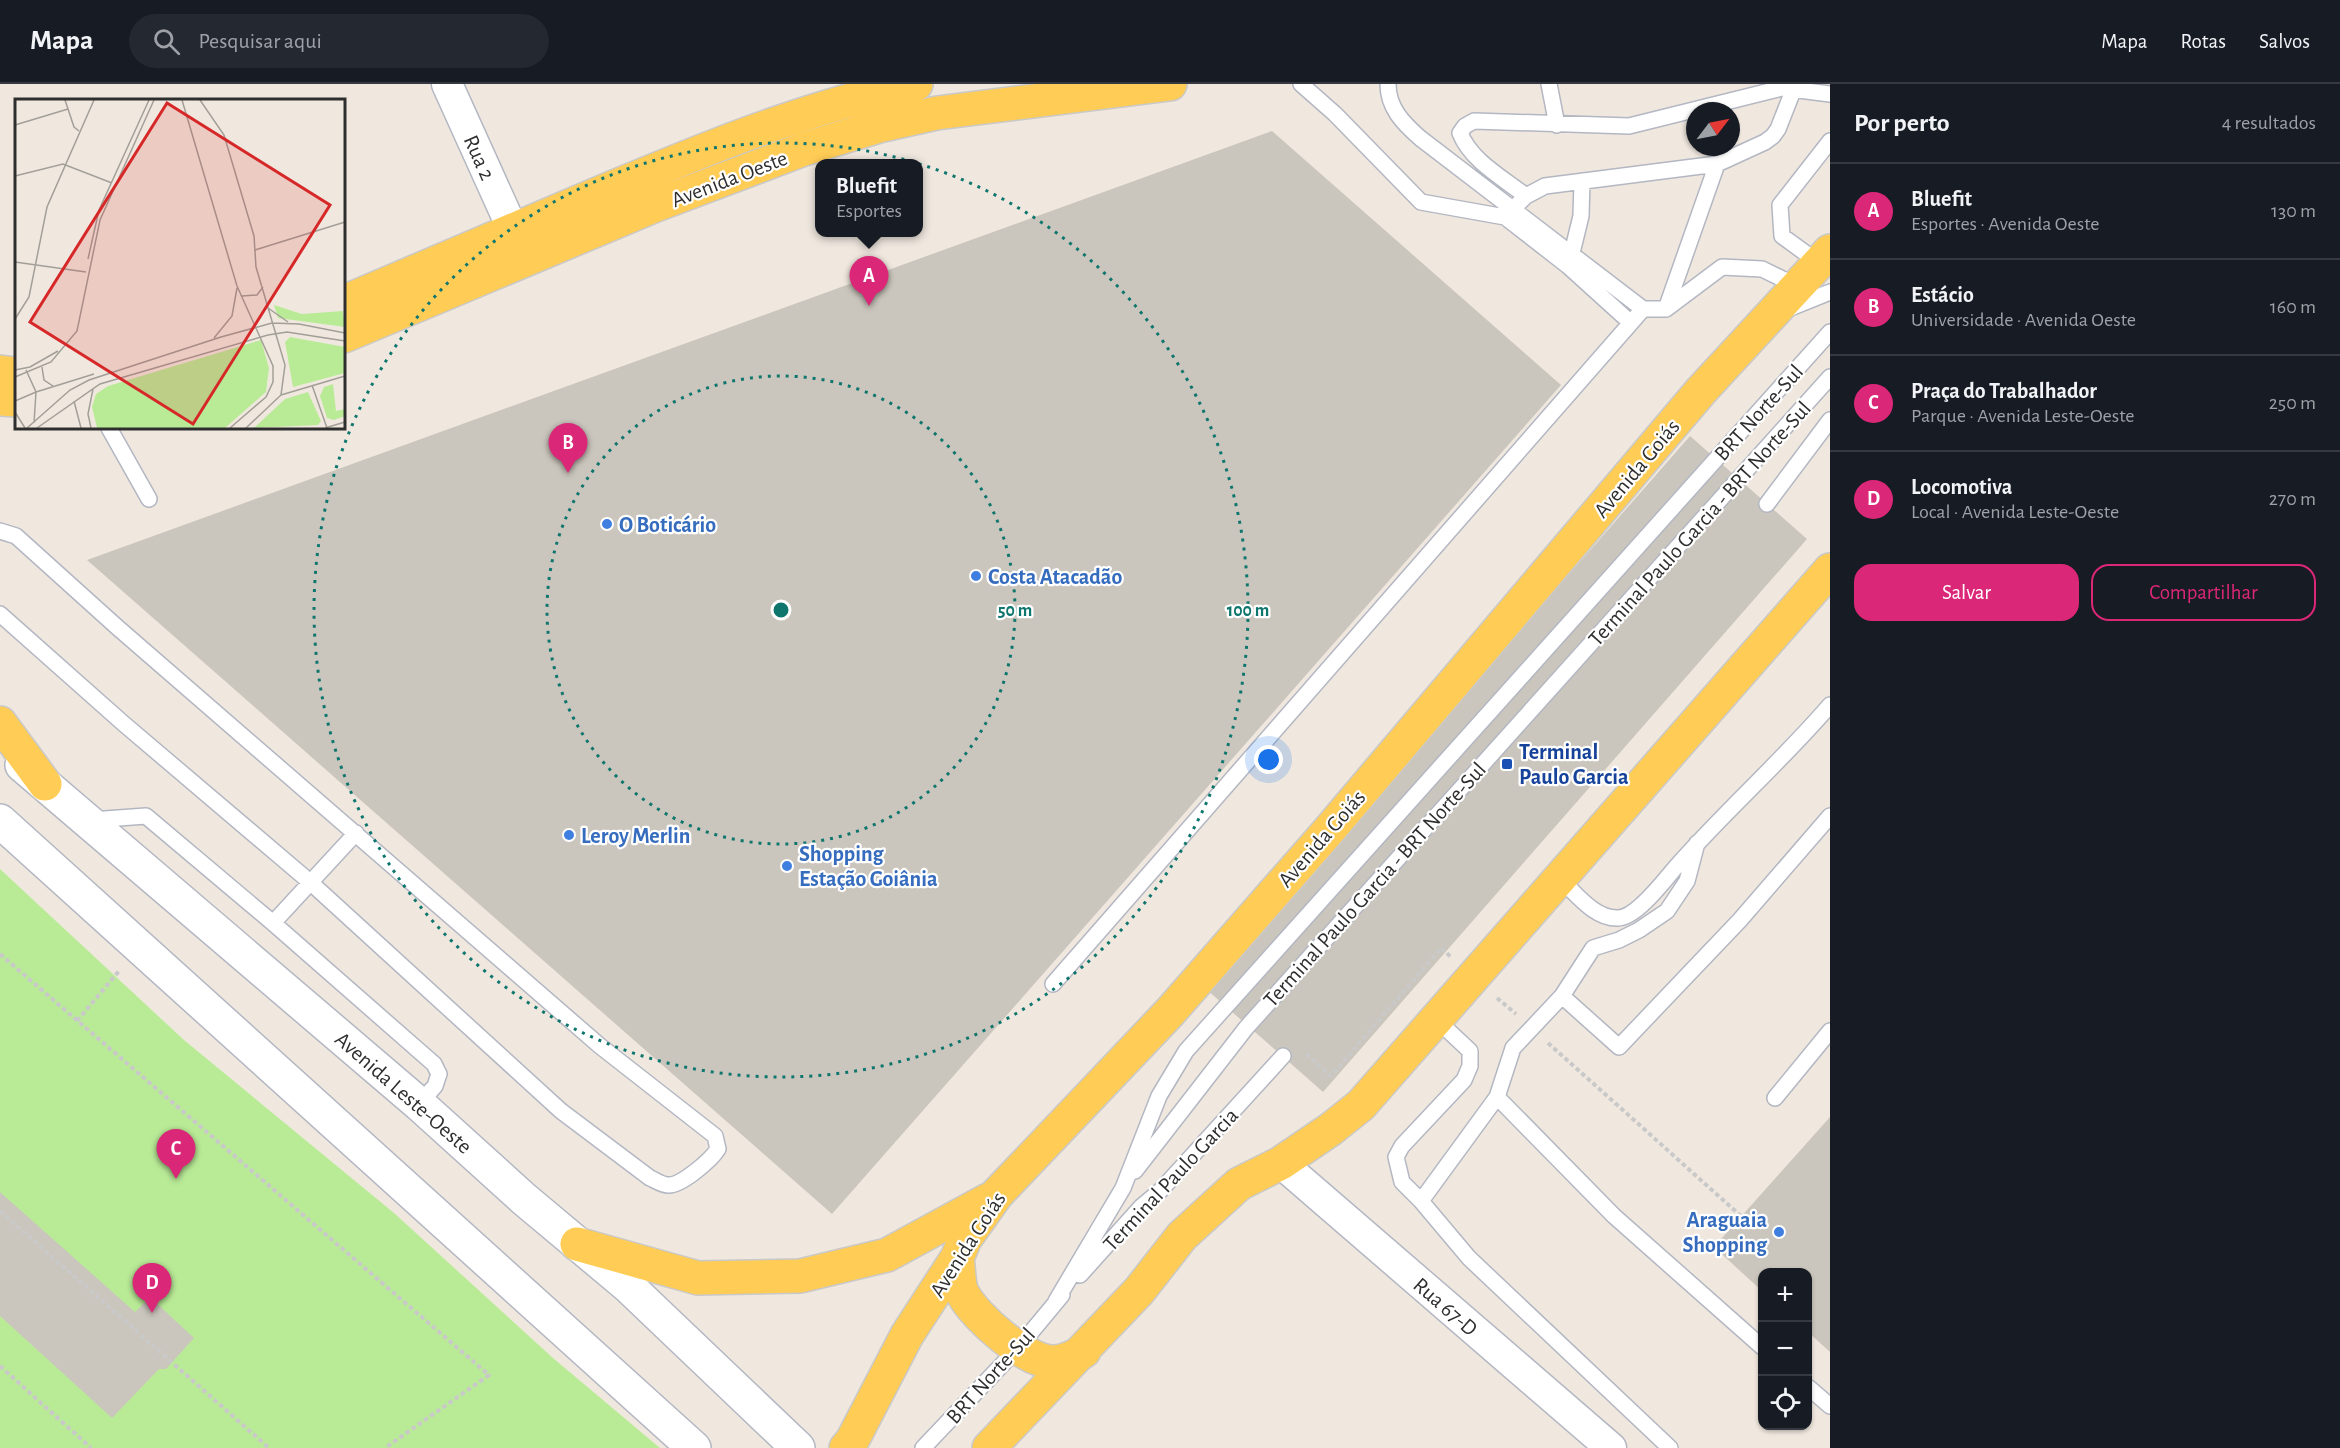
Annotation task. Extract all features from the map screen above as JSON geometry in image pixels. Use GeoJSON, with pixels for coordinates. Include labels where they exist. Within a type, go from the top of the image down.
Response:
{"type":"FeatureCollection","features":[{"type":"Feature","properties":{"kind":"main road","name":"Avenida Oeste"},"geometry":{"type":"LineString","coordinates":[[345,302],[659,168],[795,116],[868,94],[916,84]]}},
{"type":"Feature","properties":{"kind":"main road","name":"Avenida Oeste"},"geometry":{"type":"LineString","coordinates":[[345,336],[656,205],[804,149],[879,126],[938,113],[1170,84]]}},
{"type":"Feature","properties":{"kind":"main road","name":"Avenida Goiás"},"geometry":{"type":"LineString","coordinates":[[846,1448],[852,1441],[907,1335],[957,1258],[965,1239],[998,1194],[1170,1012],[1331,828],[1700,392],[1770,316],[1820,273]]}},
{"type":"Feature","properties":{"kind":"main road"},"geometry":{"type":"LineString","coordinates":[[0,372],[15,374]]}},
{"type":"Feature","properties":{"kind":"main road"},"geometry":{"type":"LineString","coordinates":[[0,399],[15,400]]}},
{"type":"Feature","properties":{"kind":"main road"},"geometry":{"type":"LineString","coordinates":[[989,1448],[1139,1291],[1182,1236],[1239,1184],[1281,1163],[1332,1129],[1361,1106],[1830,570]]}},
{"type":"Feature","properties":{"kind":"main road"},"geometry":{"type":"LineString","coordinates":[[0,723],[45,784]]}},
{"type":"Feature","properties":{"kind":"main road","name":"Avenida Leste-Oeste"},"geometry":{"type":"LineString","coordinates":[[0,747],[419,1104],[524,1199],[628,1286],[798,1448]]}},
{"type":"Feature","properties":{"kind":"main road"},"geometry":{"type":"LineString","coordinates":[[0,821],[694,1448]]}},
{"type":"Feature","properties":{"kind":"main road"},"geometry":{"type":"LineString","coordinates":[[578,1244],[698,1278],[800,1276],[886,1255],[998,1194]]}},
{"type":"Feature","properties":{"kind":"main road"},"geometry":{"type":"LineString","coordinates":[[957,1258],[962,1293],[988,1324],[1018,1348],[1032,1358],[1052,1362],[1073,1357],[1084,1351]]}},
{"type":"Feature","properties":{"kind":"street","name":"Rua 2"},"geometry":{"type":"LineString","coordinates":[[447,84],[513,230]]}},
{"type":"Feature","properties":{"kind":"street","name":"Rua 67-D"},"geometry":{"type":"LineString","coordinates":[[1281,1163],[1611,1448]]}},
{"type":"Feature","properties":{"kind":"lane"},"geometry":{"type":"LineString","coordinates":[[1301,84],[1335,114],[1421,202],[1509,212],[1526,196],[1545,186],[1717,164],[1773,136],[1791,96],[1791,89]]}},
{"type":"Feature","properties":{"kind":"lane"},"geometry":{"type":"LineString","coordinates":[[1388,84],[1388,95],[1397,115],[1408,127],[1570,260],[1643,309],[1666,309],[1722,267],[1820,273]]}},
{"type":"Feature","properties":{"kind":"lane"},"geometry":{"type":"LineString","coordinates":[[1549,84],[1557,125]]}},
{"type":"Feature","properties":{"kind":"lane"},"geometry":{"type":"LineString","coordinates":[[1526,196],[1473,155],[1464,144],[1460,134],[1465,126],[1474,121],[1629,126],[1786,87],[1830,94]]}},
{"type":"Feature","properties":{"kind":"lane"},"geometry":{"type":"LineString","coordinates":[[1820,273],[1782,236],[1780,205],[1830,141]]}},
{"type":"Feature","properties":{"kind":"lane"},"geometry":{"type":"LineString","coordinates":[[1666,309],[1717,164]]}},
{"type":"Feature","properties":{"kind":"lane"},"geometry":{"type":"LineString","coordinates":[[1570,260],[1581,216],[1582,181]]}},
{"type":"Feature","properties":{"kind":"lane"},"geometry":{"type":"LineString","coordinates":[[1570,260],[1631,323]]}},
{"type":"Feature","properties":{"kind":"lane"},"geometry":{"type":"LineString","coordinates":[[1053,984],[1643,309]]}},
{"type":"Feature","properties":{"kind":"lane","name":"BRT Norte-Sul"},"geometry":{"type":"LineString","coordinates":[[1710,465],[1830,332]]}},
{"type":"Feature","properties":{"kind":"lane","name":"Terminal Paulo Garcia - BRT Norte-Sul"},"geometry":{"type":"LineString","coordinates":[[1056,1301],[1123,1188],[1246,1028],[1830,377]]}},
{"type":"Feature","properties":{"kind":"lane"},"geometry":{"type":"LineString","coordinates":[[1767,504],[1830,420]]}},
{"type":"Feature","properties":{"kind":"lane"},"geometry":{"type":"LineString","coordinates":[[110,429],[149,499]]}},
{"type":"Feature","properties":{"kind":"lane","name":"Terminal Paulo Garcia - BRT Norte-Sul"},"geometry":{"type":"LineString","coordinates":[[1123,1188],[1159,1096],[1186,1051],[1710,465]]}},
{"type":"Feature","properties":{"kind":"lane"},"geometry":{"type":"LineString","coordinates":[[0,531],[15,536],[600,1046],[715,1136],[718,1149],[713,1157],[678,1183],[667,1185],[650,1178],[561,1111],[310,882],[0,614]]}},
{"type":"Feature","properties":{"kind":"lane"},"geometry":{"type":"LineString","coordinates":[[1560,878],[1600,916],[1620,918],[1643,904],[1697,843],[1804,735],[1830,705]]}},
{"type":"Feature","properties":{"kind":"lane"},"geometry":{"type":"LineString","coordinates":[[87,821],[146,816],[273,923],[434,1064],[439,1074],[435,1086],[419,1104]]}},
{"type":"Feature","properties":{"kind":"lane"},"geometry":{"type":"LineString","coordinates":[[1562,996],[1619,1047],[1740,920],[1830,816]]}},
{"type":"Feature","properties":{"kind":"lane"},"geometry":{"type":"LineString","coordinates":[[273,923],[356,833]]}},
{"type":"Feature","properties":{"kind":"lane"},"geometry":{"type":"LineString","coordinates":[[1421,1201],[1497,1097],[1513,1048],[1562,996],[1593,948],[1619,940],[1639,930],[1667,911],[1688,881],[1697,843]]}},
{"type":"Feature","properties":{"kind":"lane"},"geometry":{"type":"LineString","coordinates":[[1437,1020],[1470,1051],[1470,1066],[1464,1080],[1402,1146],[1396,1157],[1401,1182],[1421,1201],[1469,1258],[1670,1448]]}},
{"type":"Feature","properties":{"kind":"lane"},"geometry":{"type":"LineString","coordinates":[[1774,1098],[1830,1031]]}},
{"type":"Feature","properties":{"kind":"lane","name":"Terminal Paulo Garcia"},"geometry":{"type":"LineString","coordinates":[[1056,1301],[1283,1056]]}},
{"type":"Feature","properties":{"kind":"lane"},"geometry":{"type":"LineString","coordinates":[[1497,1097],[1614,1216],[1758,1343]]}},
{"type":"Feature","properties":{"kind":"lane","name":"BRT Norte-Sul"},"geometry":{"type":"LineString","coordinates":[[922,1448],[1018,1348],[1056,1301]]}},
{"type":"Feature","properties":{"kind":"lane"},"geometry":{"type":"LineString","coordinates":[[1812,1390],[1830,1406]]}},
{"type":"Feature","properties":{"kind":"path"},"geometry":{"type":"LineString","coordinates":[[77,1021],[139,947]]}},
{"type":"Feature","properties":{"kind":"path"},"geometry":{"type":"LineString","coordinates":[[1302,1050],[1331,1076],[1441,948],[1741,1216]]}},
{"type":"Feature","properties":{"kind":"path"},"geometry":{"type":"LineString","coordinates":[[0,954],[489,1375],[385,1448]]}},
{"type":"Feature","properties":{"kind":"path"},"geometry":{"type":"LineString","coordinates":[[0,1211],[269,1448]]}},
{"type":"Feature","properties":{"kind":"path"},"geometry":{"type":"LineString","coordinates":[[0,1366],[92,1448]]}},
{"type":"Feature","properties":{"kind":"green space"},"geometry":{"type":"Polygon","coordinates":[[[0,869],[184,1040],[394,1213],[553,1358],[660,1448],[0,1448],[0,869]]]}},
{"type":"Feature","properties":{"kind":"building","name":"Shopping Estação Goiânia"},"geometry":{"type":"Polygon","coordinates":[[[1272,131],[1561,385],[832,1214],[87,560],[1272,131]]]}},
{"type":"Feature","properties":{"kind":"building","name":"Terminal Paulo Garcia"},"geometry":{"type":"Polygon","coordinates":[[[1690,436],[1807,539],[1323,1092],[1206,989],[1690,436]]]}},
{"type":"Feature","properties":{"kind":"building","name":"Araguaia Shopping"},"geometry":{"type":"Polygon","coordinates":[[[1830,1117],[1830,1352],[1812,1336],[1812,1268],[1758,1268],[1758,1287],[1714,1247],[1830,1117]]]}},
{"type":"Feature","properties":{"kind":"building"},"geometry":{"type":"Polygon","coordinates":[[[0,1192],[135,1312],[150,1297],[194,1338],[166,1369],[159,1369],[112,1418],[0,1316],[0,1192]]]}},
{"type":"Feature","properties":{"kind":"place","name":"Bluefit"},"geometry":{"type":"Point","coordinates":[869,306]}},
{"type":"Feature","properties":{"kind":"place","name":"Estácio"},"geometry":{"type":"Point","coordinates":[568,473]}},
{"type":"Feature","properties":{"kind":"place","name":"O Boticário"},"geometry":{"type":"Point","coordinates":[607,524]}},
{"type":"Feature","properties":{"kind":"place","name":"Costa Atacadão"},"geometry":{"type":"Point","coordinates":[976,576]}},
{"type":"Feature","properties":{"kind":"place","name":"Terminal Paulo Garcia"},"geometry":{"type":"Point","coordinates":[1507,764]}},
{"type":"Feature","properties":{"kind":"place","name":"Leroy Merlin"},"geometry":{"type":"Point","coordinates":[569,835]}},
{"type":"Feature","properties":{"kind":"place","name":"Shopping Estação Goiânia"},"geometry":{"type":"Point","coordinates":[787,866]}},
{"type":"Feature","properties":{"kind":"place","name":"Praça do Trabalhador"},"geometry":{"type":"Point","coordinates":[176,1179]}},
{"type":"Feature","properties":{"kind":"place","name":"Araguaia Shopping"},"geometry":{"type":"Point","coordinates":[1779,1232]}},
{"type":"Feature","properties":{"kind":"place","name":"Locomotiva"},"geometry":{"type":"Point","coordinates":[152,1313]}}]}
